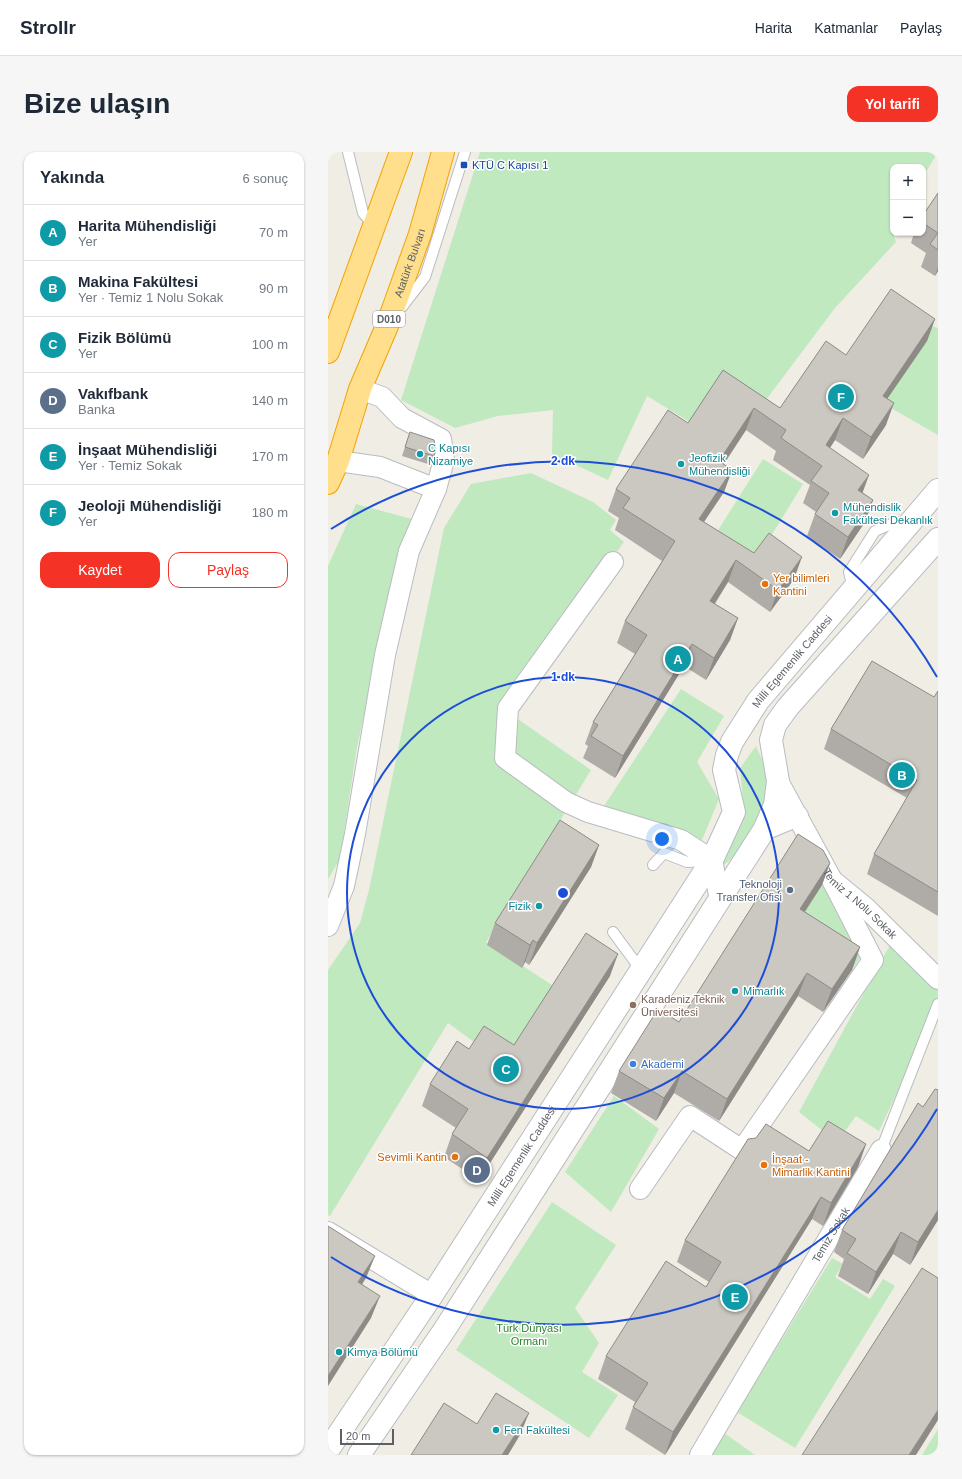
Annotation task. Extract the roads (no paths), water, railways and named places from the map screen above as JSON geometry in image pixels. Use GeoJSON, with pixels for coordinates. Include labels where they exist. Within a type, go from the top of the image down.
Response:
{"type":"FeatureCollection","features":[{"type":"Feature","properties":{"kind":"highway"},"geometry":{"type":"LineString","coordinates":[[328,352],[401,152]]}},
{"type":"Feature","properties":{"kind":"highway","name":"Atatürk Bulvarı"},"geometry":{"type":"LineString","coordinates":[[328,483],[338,461],[360,389],[387,326],[420,234],[443,152]]}},
{"type":"Feature","properties":{"kind":"street"},"geometry":{"type":"LineString","coordinates":[[328,926],[344,886],[354,842],[385,654],[409,551],[436,489],[444,460],[441,439],[402,418],[382,397],[360,389]]}},
{"type":"Feature","properties":{"kind":"street"},"geometry":{"type":"LineString","coordinates":[[338,461],[380,468],[436,489]]}},
{"type":"Feature","properties":{"kind":"street","name":"Milli Egemenlik Caddesi"},"geometry":{"type":"LineString","coordinates":[[328,1450],[432,1295],[712,860],[734,812],[724,770],[727,755],[741,728],[758,701],[938,490]]}},
{"type":"Feature","properties":{"kind":"street"},"geometry":{"type":"LineString","coordinates":[[359,1455],[450,1322],[764,830],[775,806],[778,781],[771,740],[775,725],[788,707],[938,539]]}},
{"type":"Feature","properties":{"kind":"street"},"geometry":{"type":"LineString","coordinates":[[613,562],[508,708],[505,758],[566,802],[588,812],[681,840],[712,860],[720,900]]}},
{"type":"Feature","properties":{"kind":"street"},"geometry":{"type":"LineString","coordinates":[[741,728],[757,732],[771,740]]}},
{"type":"Feature","properties":{"kind":"street","name":"Temiz 1 Nolu Sokak"},"geometry":{"type":"LineString","coordinates":[[778,781],[832,880],[866,908],[938,979]]}},
{"type":"Feature","properties":{"kind":"street"},"geometry":{"type":"LineString","coordinates":[[764,830],[798,816]]}},
{"type":"Feature","properties":{"kind":"street"},"geometry":{"type":"LineString","coordinates":[[640,1189],[690,1116],[742,1150],[873,960],[832,880]]}},
{"type":"Feature","properties":{"kind":"street","name":"Temiz Sokak"},"geometry":{"type":"LineString","coordinates":[[700,1455],[881,1150]]}},
{"type":"Feature","properties":{"kind":"street"},"geometry":{"type":"LineString","coordinates":[[328,1232],[432,1295]]}},
{"type":"Feature","properties":{"kind":"lane"},"geometry":{"type":"LineString","coordinates":[[348,152],[363,213],[374,226]]}},
{"type":"Feature","properties":{"kind":"lane"},"geometry":{"type":"LineString","coordinates":[[387,326],[425,277],[465,152]]}},
{"type":"Feature","properties":{"kind":"lane"},"geometry":{"type":"LineString","coordinates":[[653,865],[664,853],[687,862],[712,860]]}},
{"type":"Feature","properties":{"kind":"lane"},"geometry":{"type":"LineString","coordinates":[[612,932],[641,970]]}},
{"type":"Feature","properties":{"kind":"lane","name":"Temiz Sokak"},"geometry":{"type":"LineString","coordinates":[[881,1150],[938,1004]]}},
{"type":"Feature","properties":{"kind":"place","name":"KTÜ C Kapısı 1"},"geometry":{"type":"Point","coordinates":[464,165]}},
{"type":"Feature","properties":{"kind":"place","name":"Jeoloji Mühendisliği"},"geometry":{"type":"Point","coordinates":[841,397]}},
{"type":"Feature","properties":{"kind":"place","name":"C Kapısı Nizamiye"},"geometry":{"type":"Point","coordinates":[420,454]}},
{"type":"Feature","properties":{"kind":"place","name":"Jeofizik Mühendisliği"},"geometry":{"type":"Point","coordinates":[681,464]}},
{"type":"Feature","properties":{"kind":"place","name":"Mühendislik Fakültesi Dekanlık"},"geometry":{"type":"Point","coordinates":[835,513]}},
{"type":"Feature","properties":{"kind":"place","name":"Yer bilimleri Kantini"},"geometry":{"type":"Point","coordinates":[765,584]}},
{"type":"Feature","properties":{"kind":"place","name":"Harita Mühendisliği"},"geometry":{"type":"Point","coordinates":[678,659]}},
{"type":"Feature","properties":{"kind":"place","name":"Makina Fakültesi"},"geometry":{"type":"Point","coordinates":[902,775]}},
{"type":"Feature","properties":{"kind":"place","name":"Teknoloji Transfer Ofisi"},"geometry":{"type":"Point","coordinates":[790,890]}},
{"type":"Feature","properties":{"kind":"place","name":"Fizik"},"geometry":{"type":"Point","coordinates":[539,906]}},
{"type":"Feature","properties":{"kind":"place","name":"Mimarlık"},"geometry":{"type":"Point","coordinates":[735,991]}},
{"type":"Feature","properties":{"kind":"place","name":"Karadeniz Teknik Üniversitesi"},"geometry":{"type":"Point","coordinates":[633,1005]}},
{"type":"Feature","properties":{"kind":"place","name":"Akademi"},"geometry":{"type":"Point","coordinates":[633,1064]}},
{"type":"Feature","properties":{"kind":"place","name":"Fizik Bölümü"},"geometry":{"type":"Point","coordinates":[506,1069]}},
{"type":"Feature","properties":{"kind":"place","name":"Sevimli Kantin"},"geometry":{"type":"Point","coordinates":[455,1157]}},
{"type":"Feature","properties":{"kind":"place","name":"İnşaat - Mimarlik Kantini"},"geometry":{"type":"Point","coordinates":[764,1165]}},
{"type":"Feature","properties":{"kind":"place","name":"Vakıfbank"},"geometry":{"type":"Point","coordinates":[477,1170]}},
{"type":"Feature","properties":{"kind":"place","name":"İnşaat Mühendisliği"},"geometry":{"type":"Point","coordinates":[735,1297]}},
{"type":"Feature","properties":{"kind":"place","name":"Kimya Bölümü"},"geometry":{"type":"Point","coordinates":[339,1352]}},
{"type":"Feature","properties":{"kind":"place","name":"Fen Fakültesi"},"geometry":{"type":"Point","coordinates":[496,1430]}},
{"type":"Feature","properties":{"kind":"park label","name":"Türk Dünyası Ormanı"},"geometry":{"type":"Point","coordinates":[529,1334]}}]}
